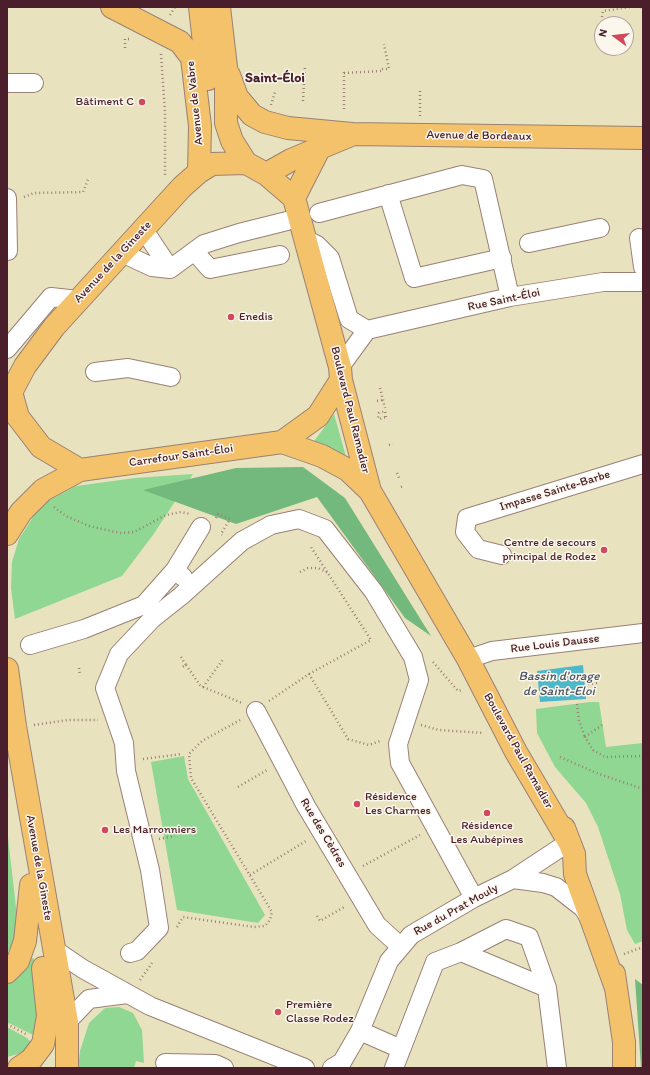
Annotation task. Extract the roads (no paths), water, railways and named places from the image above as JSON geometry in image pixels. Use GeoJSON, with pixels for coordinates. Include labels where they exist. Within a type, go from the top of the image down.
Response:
{"type":"FeatureCollection","features":[{"type":"Feature","properties":{"kind":"main road","name":"Avenue de Vabre"},"geometry":{"type":"LineString","coordinates":[[112,7],[180,42],[192,58],[206,168]]}},
{"type":"Feature","properties":{"kind":"main road"},"geometry":{"type":"LineString","coordinates":[[200,7],[212,124],[206,168],[246,163]]}},
{"type":"Feature","properties":{"kind":"main road"},"geometry":{"type":"LineString","coordinates":[[219,7],[226,67],[226,123],[232,141],[246,163],[266,174],[294,198],[319,149]]}},
{"type":"Feature","properties":{"kind":"main road"},"geometry":{"type":"LineString","coordinates":[[226,67],[237,97],[252,115],[265,122],[288,128],[352,134]]}},
{"type":"Feature","properties":{"kind":"main road","name":"Avenue de Bordeaux"},"geometry":{"type":"LineString","coordinates":[[319,149],[352,134],[643,138]]}},
{"type":"Feature","properties":{"kind":"main road"},"geometry":{"type":"LineString","coordinates":[[266,174],[291,160],[319,149]]}},
{"type":"Feature","properties":{"kind":"main road","name":"Avenue de la Gineste"},"geometry":{"type":"LineString","coordinates":[[9,396],[25,366],[78,300],[182,187],[206,168]]}},
{"type":"Feature","properties":{"kind":"main road","name":"Boulevard Paul Ramadier"},"geometry":{"type":"LineString","coordinates":[[294,198],[341,373],[370,491],[468,659],[516,752],[571,848],[584,865],[613,958],[624,1042],[624,1068]]}},
{"type":"Feature","properties":{"kind":"main road","name":"Carrefour Saint-Éloi"},"geometry":{"type":"LineString","coordinates":[[282,442],[318,416],[341,373]]}},
{"type":"Feature","properties":{"kind":"main road"},"geometry":{"type":"LineString","coordinates":[[9,396],[18,417],[41,447],[80,470]]}},
{"type":"Feature","properties":{"kind":"main road","name":"Carrefour Saint-Éloi"},"geometry":{"type":"LineString","coordinates":[[7,534],[20,512],[43,490],[80,470],[282,442],[322,456],[348,470],[370,491]]}},
{"type":"Feature","properties":{"kind":"main road","name":"Avenue de la Gineste"},"geometry":{"type":"LineString","coordinates":[[7,669],[52,948],[67,1022],[67,1068]]}},
{"type":"Feature","properties":{"kind":"main road","name":"Avenue de la Gineste"},"geometry":{"type":"LineString","coordinates":[[7,733],[31,885],[48,1016],[43,1044],[31,1060],[19,1068]]}},
{"type":"Feature","properties":{"kind":"main road","name":"Boulevard Paul Ramadier"},"geometry":{"type":"LineString","coordinates":[[571,848],[575,874],[616,988]]}},
{"type":"Feature","properties":{"kind":"main road","name":"Avenue de la Gineste"},"geometry":{"type":"LineString","coordinates":[[7,972],[18,961],[25,941],[31,885]]}},
{"type":"Feature","properties":{"kind":"street"},"geometry":{"type":"LineString","coordinates":[[7,82],[34,82]]}},
{"type":"Feature","properties":{"kind":"street"},"geometry":{"type":"LineString","coordinates":[[319,213],[462,175],[483,179],[510,297]]}},
{"type":"Feature","properties":{"kind":"street"},"geometry":{"type":"LineString","coordinates":[[388,194],[414,278],[502,258]]}},
{"type":"Feature","properties":{"kind":"street"},"geometry":{"type":"LineString","coordinates":[[7,198],[8,251]]}},
{"type":"Feature","properties":{"kind":"street"},"geometry":{"type":"LineString","coordinates":[[122,253],[152,267],[170,269],[204,244],[239,233],[287,221]]}},
{"type":"Feature","properties":{"kind":"street"},"geometry":{"type":"LineString","coordinates":[[529,243],[600,228]]}},
{"type":"Feature","properties":{"kind":"street"},"geometry":{"type":"LineString","coordinates":[[144,230],[170,269]]}},
{"type":"Feature","properties":{"kind":"street"},"geometry":{"type":"LineString","coordinates":[[640,238],[643,267]]}},
{"type":"Feature","properties":{"kind":"street"},"geometry":{"type":"LineString","coordinates":[[305,239],[317,245],[330,258],[349,318],[354,347]]}},
{"type":"Feature","properties":{"kind":"street"},"geometry":{"type":"LineString","coordinates":[[195,252],[210,269],[280,255]]}},
{"type":"Feature","properties":{"kind":"street","name":"Rue Saint-Éloi"},"geometry":{"type":"LineString","coordinates":[[367,330],[510,297],[603,282],[643,282]]}},
{"type":"Feature","properties":{"kind":"street"},"geometry":{"type":"LineString","coordinates":[[7,349],[51,296],[78,300]]}},
{"type":"Feature","properties":{"kind":"street"},"geometry":{"type":"LineString","coordinates":[[341,373],[354,347],[367,330],[349,318]]}},
{"type":"Feature","properties":{"kind":"street"},"geometry":{"type":"LineString","coordinates":[[95,372],[128,368],[172,377]]}},
{"type":"Feature","properties":{"kind":"street","name":"Impasse Sainte-Barbe"},"geometry":{"type":"LineString","coordinates":[[502,555],[478,549],[466,532],[467,518],[643,464]]}},
{"type":"Feature","properties":{"kind":"street"},"geometry":{"type":"LineString","coordinates":[[130,953],[137,951],[159,928],[150,870],[126,771],[124,743],[105,688],[119,654],[152,619],[192,586],[242,541],[263,529],[299,519],[325,529],[374,592],[410,651],[419,680],[398,744],[400,763],[436,826],[474,898]]}},
{"type":"Feature","properties":{"kind":"street"},"geometry":{"type":"LineString","coordinates":[[30,645],[84,629],[144,605],[210,527]]}},
{"type":"Feature","properties":{"kind":"street"},"geometry":{"type":"LineString","coordinates":[[175,570],[192,586]]}},
{"type":"Feature","properties":{"kind":"street"},"geometry":{"type":"LineString","coordinates":[[124,613],[139,633]]}},
{"type":"Feature","properties":{"kind":"street","name":"Rue Louis Dausse"},"geometry":{"type":"LineString","coordinates":[[468,659],[492,651],[643,633]]}},
{"type":"Feature","properties":{"kind":"street","name":"Rue des Cèdres"},"geometry":{"type":"LineString","coordinates":[[256,711],[281,762],[377,925],[401,947]]}},
{"type":"Feature","properties":{"kind":"street","name":"Rue du Prat Mouly"},"geometry":{"type":"LineString","coordinates":[[332,1068],[342,1062],[360,1031],[389,961],[411,935],[474,898],[571,848]]}},
{"type":"Feature","properties":{"kind":"street","name":"Rue du Prat Mouly"},"geometry":{"type":"LineString","coordinates":[[513,879],[543,883],[556,887],[583,908],[591,920]]}},
{"type":"Feature","properties":{"kind":"street"},"geometry":{"type":"LineString","coordinates":[[394,1068],[435,962],[461,952],[506,929],[529,937],[547,988],[557,1068]]}},
{"type":"Feature","properties":{"kind":"street"},"geometry":{"type":"LineString","coordinates":[[52,948],[61,955],[132,990],[162,1011],[305,1068]]}},
{"type":"Feature","properties":{"kind":"street"},"geometry":{"type":"LineString","coordinates":[[461,952],[547,988]]}},
{"type":"Feature","properties":{"kind":"street"},"geometry":{"type":"LineString","coordinates":[[67,1022],[89,999],[132,990]]}},
{"type":"Feature","properties":{"kind":"street"},"geometry":{"type":"LineString","coordinates":[[360,1031],[401,1049]]}},
{"type":"Feature","properties":{"kind":"street"},"geometry":{"type":"LineString","coordinates":[[165,1063],[216,1064],[224,1068]]}},
{"type":"Feature","properties":{"kind":"water","name":"Bassin d'orage de Saint-Eloi"},"geometry":{"type":"Polygon","coordinates":[[[583,665],[586,699],[540,702],[537,671],[583,665]]]}},
{"type":"Feature","properties":{"kind":"place","name":"Bâtiment C"},"geometry":{"type":"Point","coordinates":[142,102]}},
{"type":"Feature","properties":{"kind":"place","name":"Enedis"},"geometry":{"type":"Point","coordinates":[231,317]}},
{"type":"Feature","properties":{"kind":"place","name":"Centre de secours principal de Rodez"},"geometry":{"type":"Point","coordinates":[604,550]}},
{"type":"Feature","properties":{"kind":"place","name":"Résidence Les Charmes"},"geometry":{"type":"Point","coordinates":[357,804]}},
{"type":"Feature","properties":{"kind":"place","name":"Résidence Les Aubépines"},"geometry":{"type":"Point","coordinates":[487,813]}},
{"type":"Feature","properties":{"kind":"place","name":"Les Marronniers"},"geometry":{"type":"Point","coordinates":[105,830]}},
{"type":"Feature","properties":{"kind":"place","name":"Première Classe Rodez"},"geometry":{"type":"Point","coordinates":[278,1012]}},
{"type":"Feature","properties":{"kind":"district","name":"Saint-Éloi"},"geometry":{"type":"Point","coordinates":[275,78]}}]}
